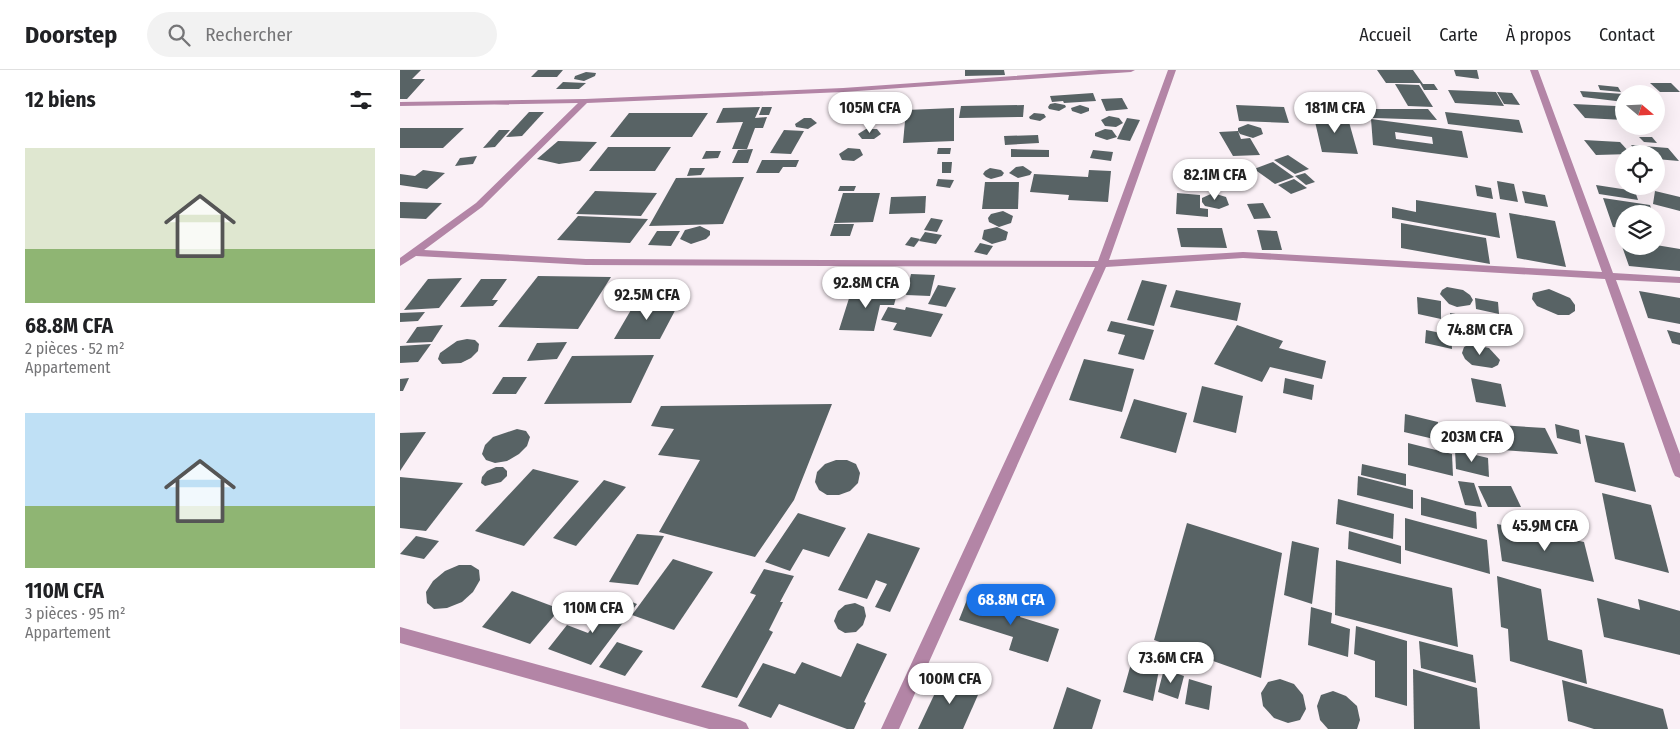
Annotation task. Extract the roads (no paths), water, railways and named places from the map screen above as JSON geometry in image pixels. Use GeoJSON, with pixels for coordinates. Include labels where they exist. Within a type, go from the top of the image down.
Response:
{"type":"FeatureCollection","features":[{"type":"Feature","properties":{"kind":"street"},"geometry":{"type":"LineString","coordinates":[[400,104],[584,101],[843,90],[1131,70]]}},
{"type":"Feature","properties":{"kind":"street"},"geometry":{"type":"LineString","coordinates":[[890,729],[1102,264],[1172,70]]}},
{"type":"Feature","properties":{"kind":"street"},"geometry":{"type":"LineString","coordinates":[[1534,70],[1680,472]]}},
{"type":"Feature","properties":{"kind":"street"},"geometry":{"type":"LineString","coordinates":[[400,263],[479,205],[584,101]]}},
{"type":"Feature","properties":{"kind":"street"},"geometry":{"type":"LineString","coordinates":[[413,253],[586,262],[1102,264],[1243,255],[1680,280]]}},
{"type":"Feature","properties":{"kind":"street"},"geometry":{"type":"LineString","coordinates":[[400,635],[740,729]]}}]}
